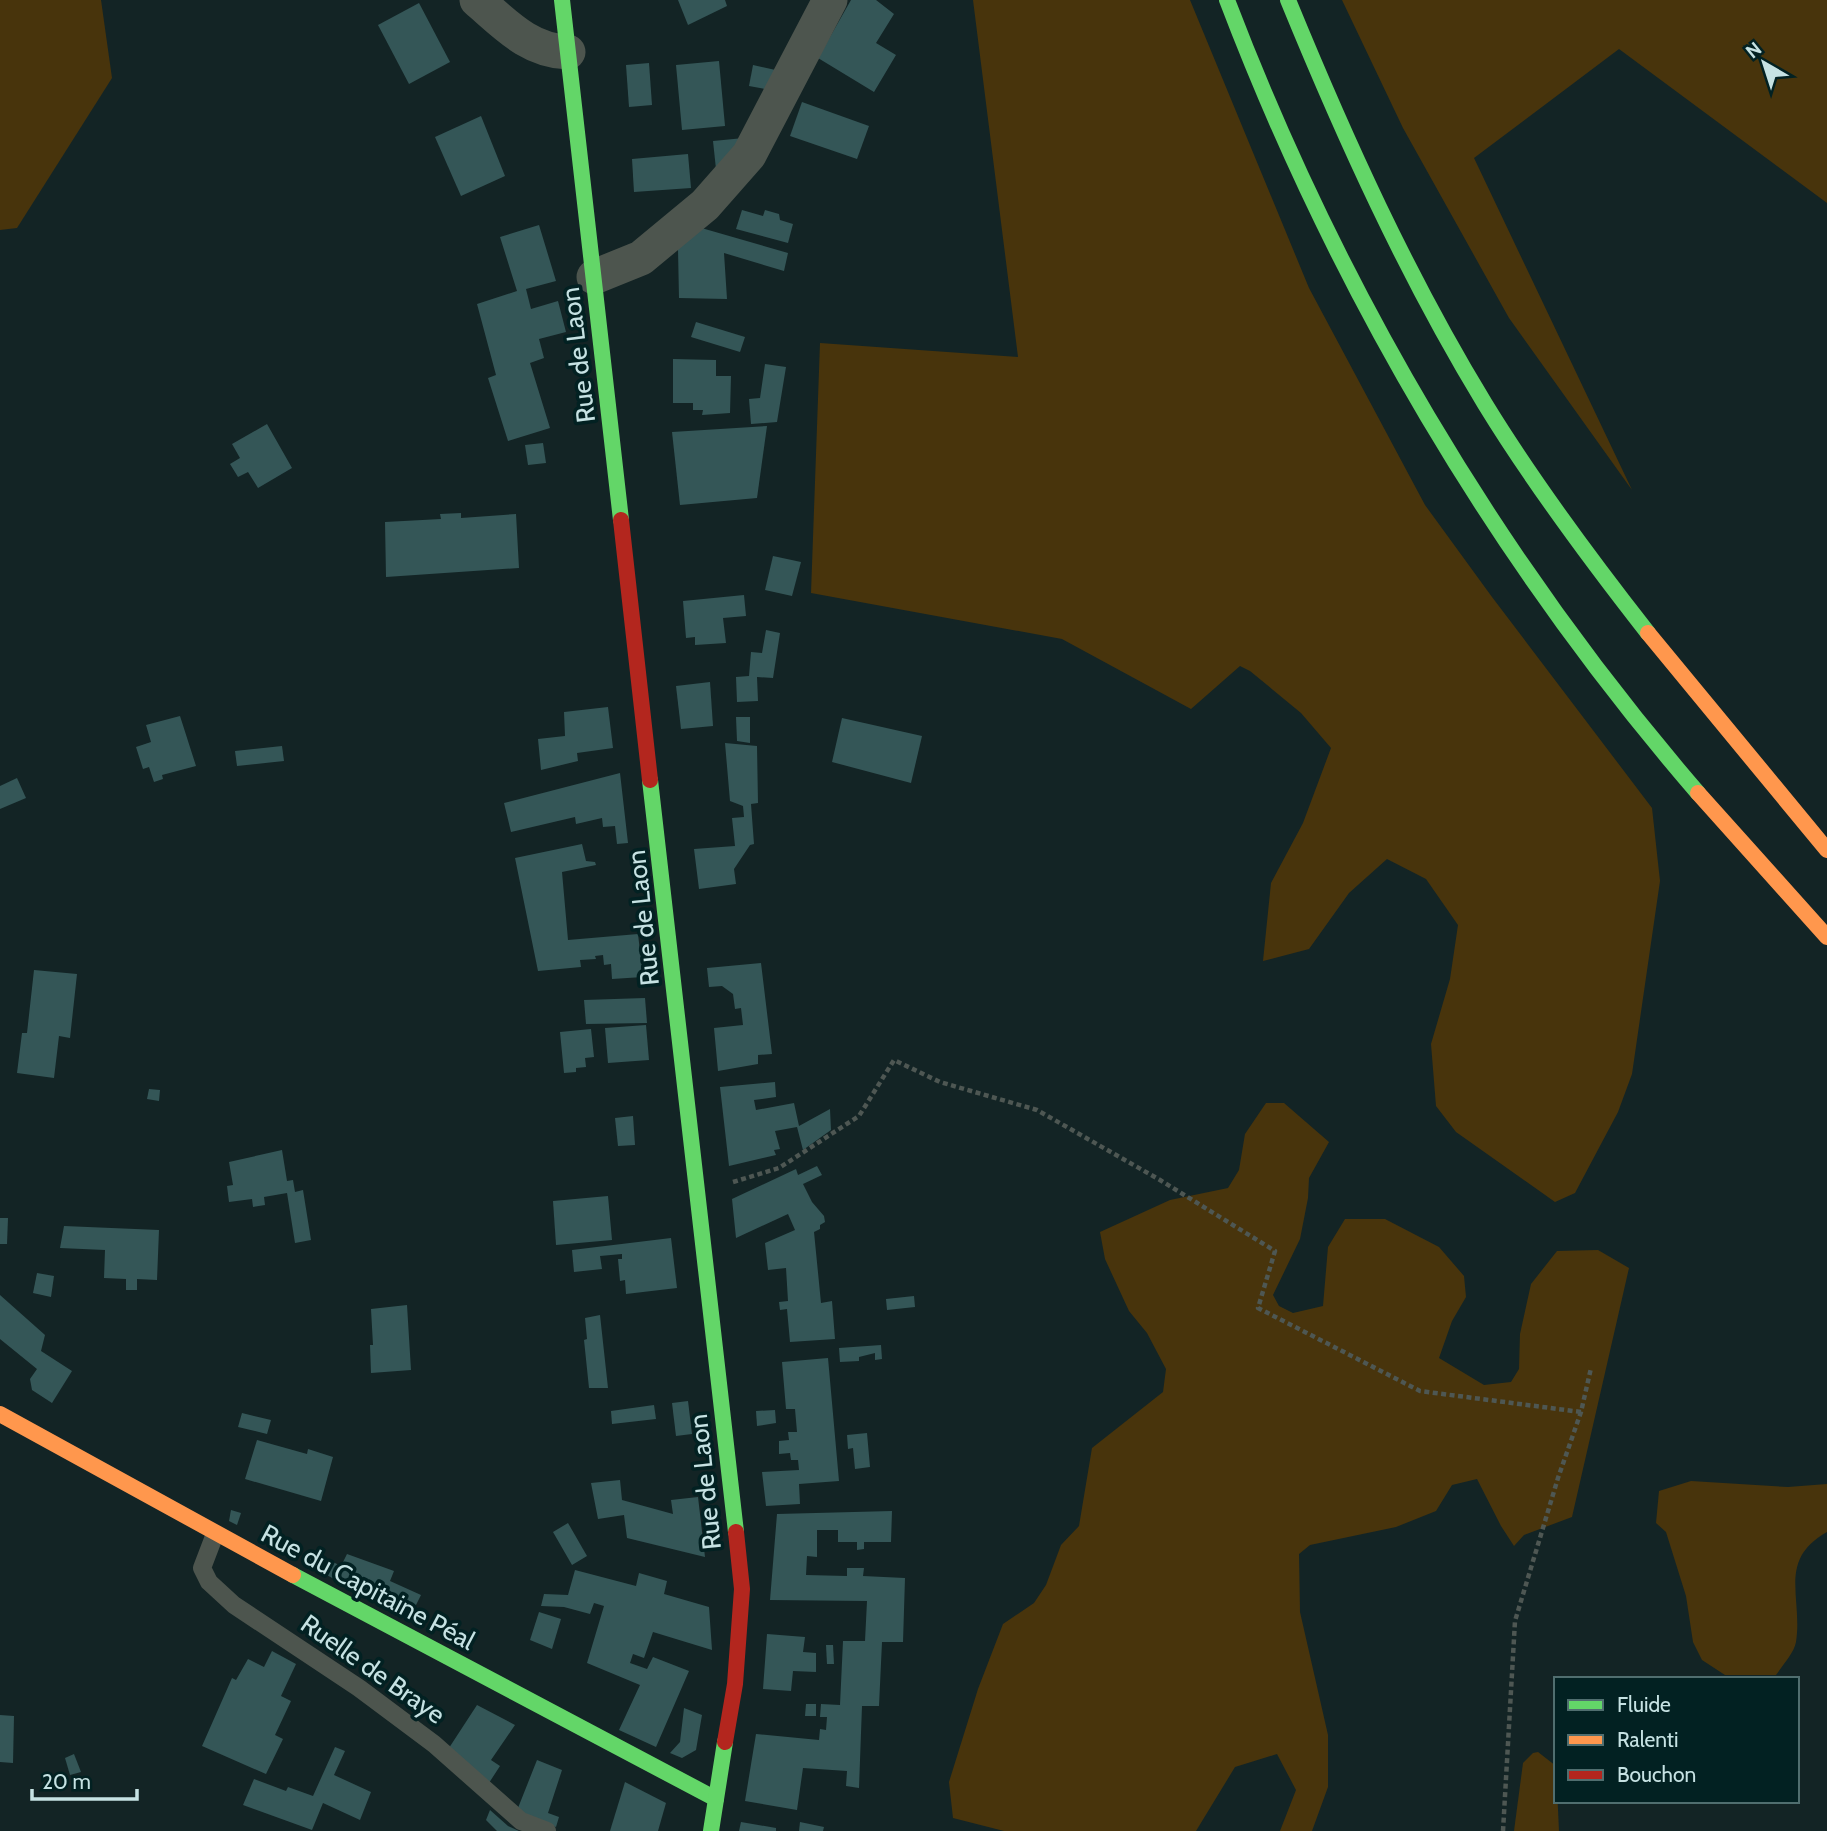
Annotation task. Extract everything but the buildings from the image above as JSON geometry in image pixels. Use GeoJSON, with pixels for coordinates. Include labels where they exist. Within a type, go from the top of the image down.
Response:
{"type":"FeatureCollection","features":[{"type":"Feature","properties":{"kind":"street"},"geometry":{"type":"LineString","coordinates":[[477,0],[523,40],[551,51],[568,52]]}},
{"type":"Feature","properties":{"kind":"street","name":"Rue de Laon"},"geometry":{"type":"LineString","coordinates":[[562,0],[742,1589],[735,1685],[711,1831]]}},
{"type":"Feature","properties":{"kind":"street"},"geometry":{"type":"LineString","coordinates":[[594,277],[641,258],[705,205],[750,155],[830,0]]}},
{"type":"Feature","properties":{"kind":"street"},"geometry":{"type":"LineString","coordinates":[[1227,0],[1246,52],[1303,179],[1374,323],[1426,416],[1479,501],[1544,597],[1623,703],[1702,797],[1827,937]]}},
{"type":"Feature","properties":{"kind":"street"},"geometry":{"type":"LineString","coordinates":[[1288,0],[1362,174],[1427,301],[1486,405],[1542,491],[1622,601],[1827,850]]}},
{"type":"Feature","properties":{"kind":"street","name":"Rue du Capitaine Péal"},"geometry":{"type":"LineString","coordinates":[[0,1414],[215,1534],[716,1799]]}},
{"type":"Feature","properties":{"kind":"lane","name":"Ruelle de Braye"},"geometry":{"type":"LineString","coordinates":[[215,1534],[202,1568],[209,1582],[234,1605],[359,1688],[434,1744],[521,1821],[547,1831]]}},
{"type":"Feature","properties":{"kind":"path"},"geometry":{"type":"LineString","coordinates":[[698,1194],[779,1168],[859,1116],[894,1060],[940,1082],[1037,1110],[1160,1180],[1275,1251],[1258,1308],[1420,1391],[1581,1412]]}},
{"type":"Feature","properties":{"kind":"path"},"geometry":{"type":"LineString","coordinates":[[1503,1831],[1515,1621],[1581,1412],[1591,1368]]}},
{"type":"Feature","properties":{"kind":"shaded area"},"geometry":{"type":"Polygon","coordinates":[[[0,0],[101,0],[112,78],[17,228],[0,230],[0,0]]]}},
{"type":"Feature","properties":{"kind":"shaded area"},"geometry":{"type":"Polygon","coordinates":[[[973,0],[1190,0],[1309,288],[1425,505],[1652,808],[1660,881],[1632,1074],[1618,1112],[1575,1193],[1555,1202],[1456,1132],[1436,1106],[1431,1044],[1450,979],[1458,925],[1426,879],[1387,859],[1349,893],[1309,949],[1263,961],[1271,883],[1303,823],[1331,748],[1301,713],[1250,671],[1240,666],[1191,709],[1062,639],[811,593],[820,343],[1018,357],[973,0]]]}},
{"type":"Feature","properties":{"kind":"shaded area"},"geometry":{"type":"Polygon","coordinates":[[[1342,0],[1827,0],[1827,203],[1619,49],[1474,158],[1632,490],[1509,318],[1403,128],[1342,0]]]}},
{"type":"Feature","properties":{"kind":"shaded area"},"geometry":{"type":"Polygon","coordinates":[[[1266,1103],[1284,1103],[1329,1142],[1309,1178],[1300,1239],[1273,1295],[1279,1306],[1293,1313],[1323,1306],[1328,1247],[1345,1219],[1385,1219],[1439,1247],[1464,1276],[1466,1297],[1452,1321],[1439,1358],[1484,1385],[1511,1382],[1519,1369],[1520,1334],[1531,1284],[1557,1251],[1598,1250],[1629,1268],[1572,1517],[1524,1535],[1514,1546],[1477,1479],[1452,1485],[1436,1511],[1396,1527],[1310,1545],[1299,1554],[1300,1612],[1328,1735],[1328,1787],[1312,1831],[1280,1831],[1296,1790],[1277,1754],[1235,1767],[1196,1831],[1004,1831],[953,1818],[949,1782],[978,1689],[1003,1624],[1034,1603],[1046,1585],[1061,1545],[1079,1526],[1092,1448],[1163,1392],[1166,1369],[1147,1333],[1129,1311],[1105,1259],[1100,1232],[1170,1200],[1228,1188],[1239,1170],[1245,1134],[1266,1103]]]}},
{"type":"Feature","properties":{"kind":"shaded area"},"geometry":{"type":"Polygon","coordinates":[[[1691,1481],[1788,1487],[1827,1484],[1827,1532],[1802,1555],[1797,1568],[1796,1642],[1776,1675],[1725,1675],[1702,1660],[1693,1642],[1686,1596],[1666,1532],[1656,1523],[1659,1491],[1691,1481]]]}},
{"type":"Feature","properties":{"kind":"shaded area"},"geometry":{"type":"Polygon","coordinates":[[[1538,1752],[1554,1764],[1554,1803],[1558,1803],[1559,1831],[1514,1831],[1523,1763],[1533,1753],[1538,1752]]]}},
{"type":"Feature","properties":{"kind":"traffic: fast"},"geometry":{"type":"LineString","coordinates":[[562,0],[621,520]]}},
{"type":"Feature","properties":{"kind":"traffic: fast"},"geometry":{"type":"LineString","coordinates":[[1227,0],[1319,213],[1371,316],[1428,417],[1489,515],[1555,611],[1624,704],[1698,793]]}},
{"type":"Feature","properties":{"kind":"traffic: fast"},"geometry":{"type":"LineString","coordinates":[[1288,0],[1332,104],[1403,257],[1456,356],[1543,492],[1648,633]]}},
{"type":"Feature","properties":{"kind":"traffic: fast"},"geometry":{"type":"LineString","coordinates":[[650,780],[736,1532]]}},
{"type":"Feature","properties":{"kind":"traffic: fast"},"geometry":{"type":"LineString","coordinates":[[293,1575],[716,1799]]}},
{"type":"Feature","properties":{"kind":"traffic: fast"},"geometry":{"type":"LineString","coordinates":[[711,1831],[725,1742]]}},
{"type":"Feature","properties":{"kind":"traffic: slow"},"geometry":{"type":"LineString","coordinates":[[1648,633],[1827,850]]}},
{"type":"Feature","properties":{"kind":"traffic: slow"},"geometry":{"type":"LineString","coordinates":[[1698,793],[1827,937]]}},
{"type":"Feature","properties":{"kind":"traffic: slow"},"geometry":{"type":"LineString","coordinates":[[0,1414],[293,1575]]}},
{"type":"Feature","properties":{"kind":"traffic: jam"},"geometry":{"type":"LineString","coordinates":[[621,520],[650,780]]}},
{"type":"Feature","properties":{"kind":"traffic: jam"},"geometry":{"type":"LineString","coordinates":[[725,1742],[735,1684],[742,1589],[736,1532]]}}]}
